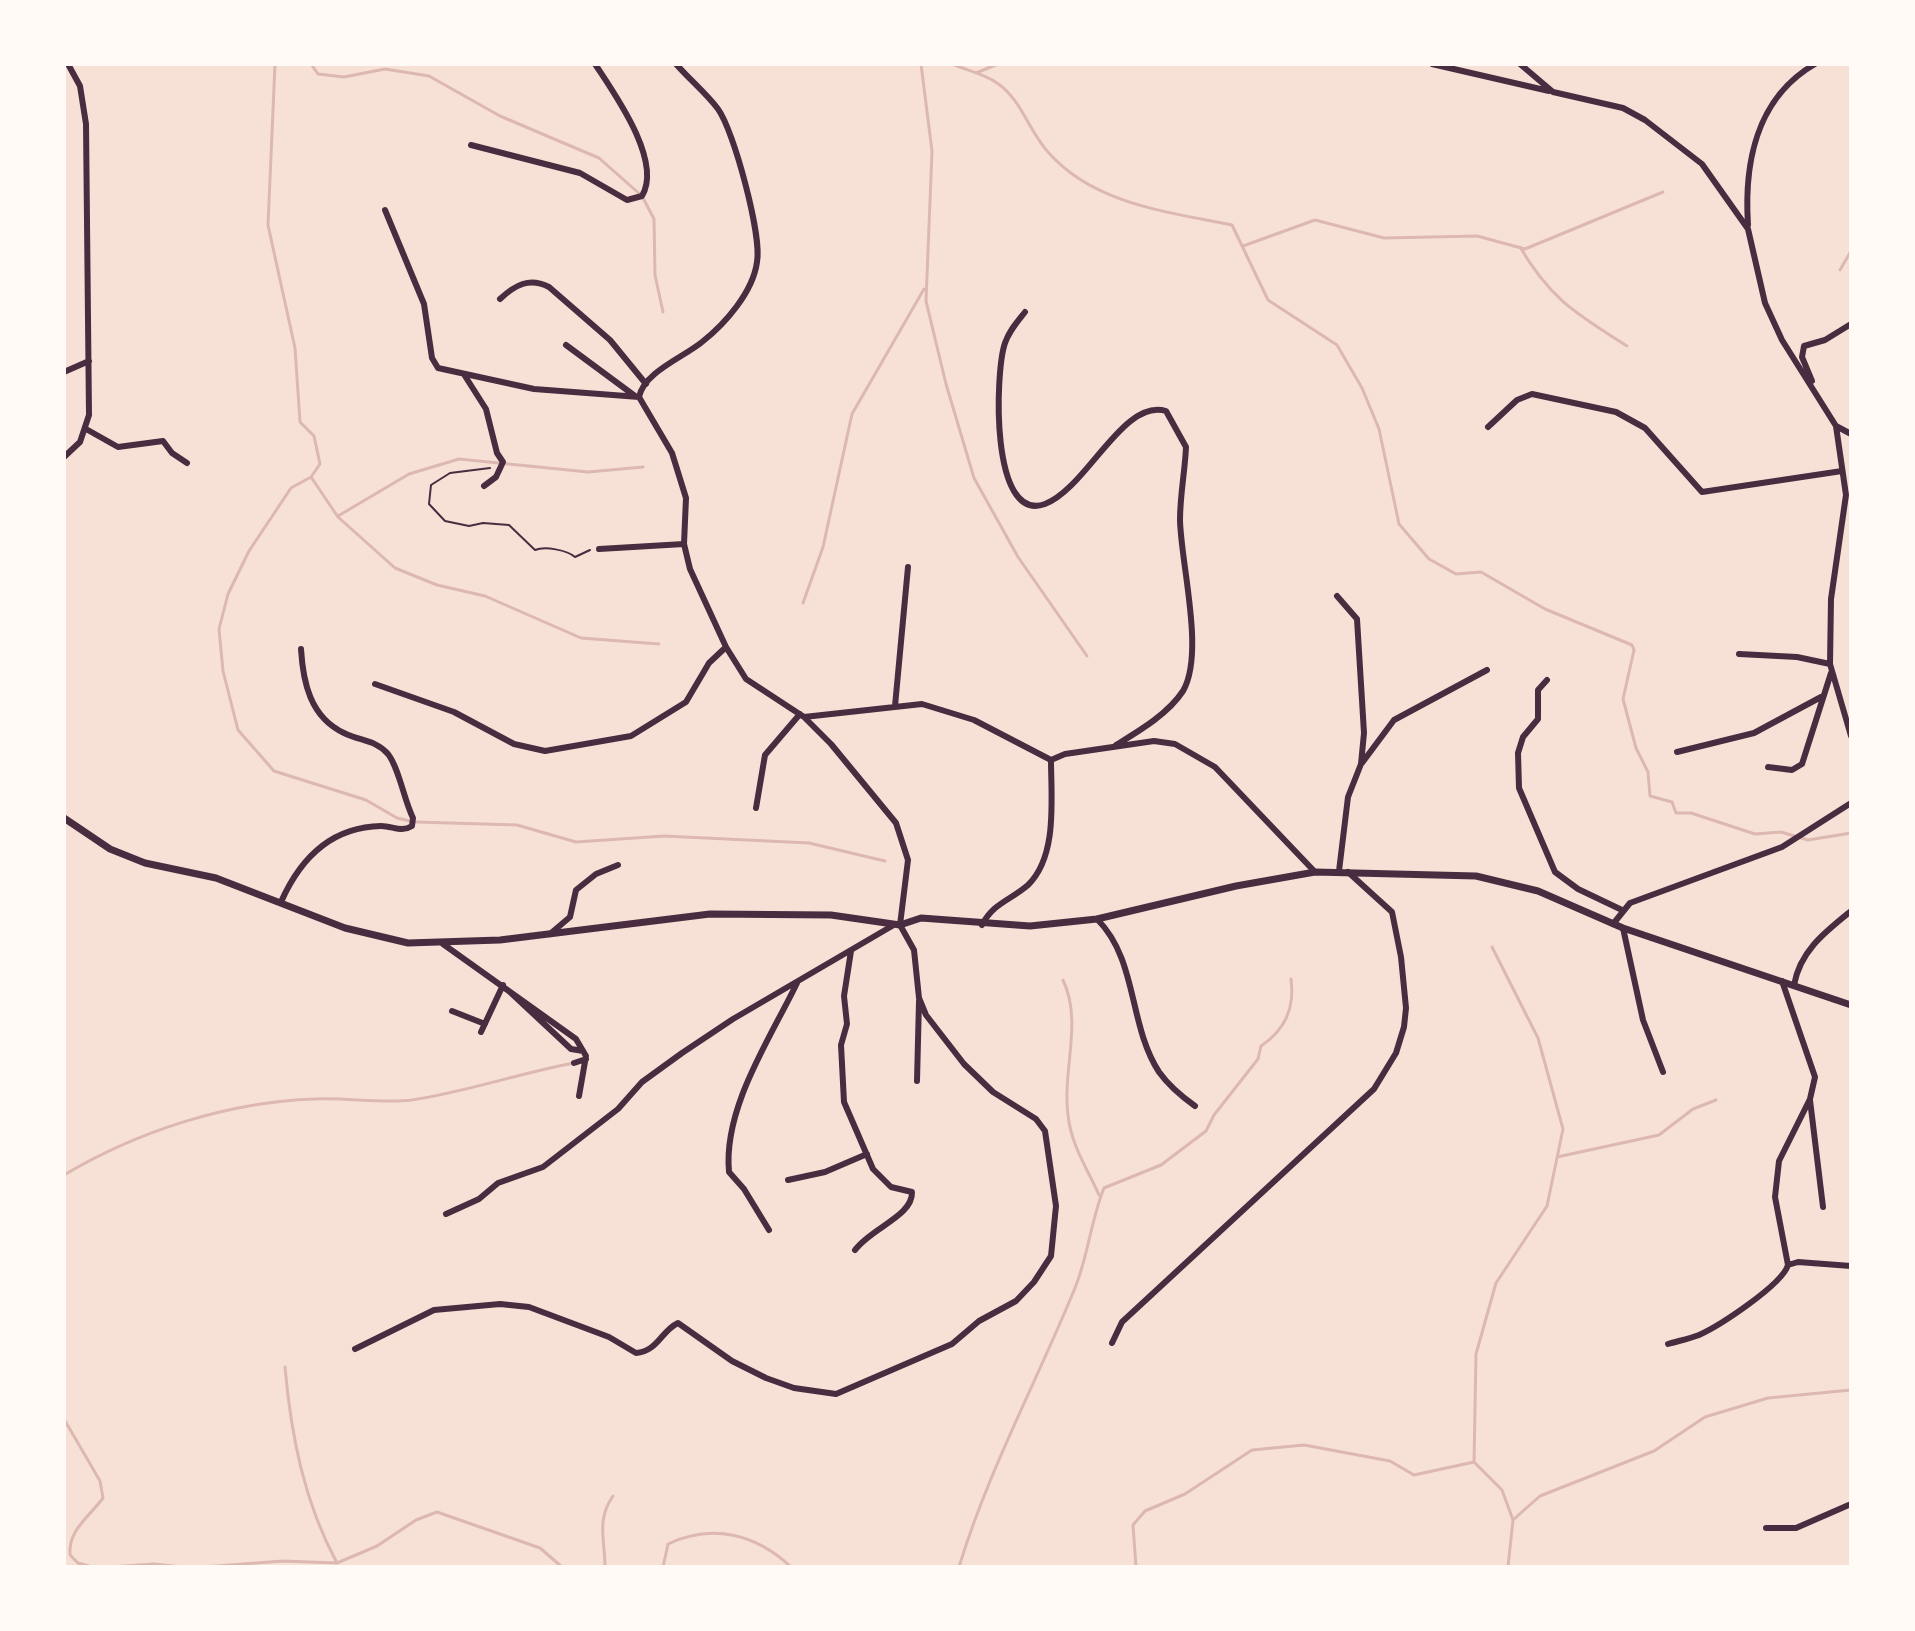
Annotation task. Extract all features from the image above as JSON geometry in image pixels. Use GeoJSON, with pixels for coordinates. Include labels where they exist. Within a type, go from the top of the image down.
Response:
{"type":"FeatureCollection","features":[{"type":"Feature","properties":{"kind":"street"},"geometry":{"type":"LineString","coordinates":[[471,145],[580,173],[627,200],[642,196],[647,181],[642,149],[630,119],[595,64]]}},
{"type":"Feature","properties":{"kind":"street"},"geometry":{"type":"LineString","coordinates":[[637,397],[646,384],[715,330],[742,297],[758,260],[742,170],[728,126],[717,108],[676,64]]}},
{"type":"Feature","properties":{"kind":"street"},"geometry":{"type":"LineString","coordinates":[[1432,64],[1623,108],[1673,139],[1702,164],[1748,229]]}},
{"type":"Feature","properties":{"kind":"street"},"geometry":{"type":"LineString","coordinates":[[1520,64],[1553,92]]}},
{"type":"Feature","properties":{"kind":"street"},"geometry":{"type":"LineString","coordinates":[[1815,64],[1792,80],[1757,135],[1747,167],[1748,229],[1765,303],[1782,340],[1836,426],[1845,509],[1831,599],[1830,664],[1851,736]]}},
{"type":"Feature","properties":{"kind":"street"},"geometry":{"type":"LineString","coordinates":[[64,457],[80,442],[89,415],[86,124],[71,66]]}},
{"type":"Feature","properties":{"kind":"street"},"geometry":{"type":"LineString","coordinates":[[385,210],[424,304],[434,362],[443,372],[534,389],[637,397]]}},
{"type":"Feature","properties":{"kind":"street"},"geometry":{"type":"LineString","coordinates":[[500,299],[520,283],[541,283],[549,287],[610,340],[646,384]]}},
{"type":"Feature","properties":{"kind":"street"},"geometry":{"type":"LineString","coordinates":[[1025,312],[1006,339],[1001,366],[1002,446],[1011,492],[1017,499],[1032,506],[1052,500],[1094,464],[1129,420],[1146,410],[1166,411],[1186,447],[1181,472],[1180,521],[1192,642],[1187,680],[1183,690],[1162,713],[1113,747]]}},
{"type":"Feature","properties":{"kind":"street"},"geometry":{"type":"LineString","coordinates":[[1818,396],[1802,349],[1851,324]]}},
{"type":"Feature","properties":{"kind":"street"},"geometry":{"type":"LineString","coordinates":[[566,345],[637,397],[672,453],[686,498],[684,544],[690,569],[726,647],[746,679],[802,716],[831,744],[896,823],[908,860],[900,925],[914,950],[919,998],[917,1081]]}},
{"type":"Feature","properties":{"kind":"street"},"geometry":{"type":"LineString","coordinates":[[64,372],[89,361]]}},
{"type":"Feature","properties":{"kind":"street"},"geometry":{"type":"LineString","coordinates":[[465,376],[486,409],[497,453],[503,462],[496,477],[484,486]]}},
{"type":"Feature","properties":{"kind":"street"},"geometry":{"type":"LineString","coordinates":[[1488,427],[1517,400],[1532,394],[1616,412],[1645,428],[1702,492],[1842,471]]}},
{"type":"Feature","properties":{"kind":"street"},"geometry":{"type":"LineString","coordinates":[[1836,426],[1851,434]]}},
{"type":"Feature","properties":{"kind":"street"},"geometry":{"type":"LineString","coordinates":[[86,429],[118,447],[162,441],[187,463]]}},
{"type":"Feature","properties":{"kind":"street"},"geometry":{"type":"LineString","coordinates":[[599,549],[684,544]]}},
{"type":"Feature","properties":{"kind":"street"},"geometry":{"type":"LineString","coordinates":[[895,706],[908,567]]}},
{"type":"Feature","properties":{"kind":"street"},"geometry":{"type":"LineString","coordinates":[[1337,596],[1357,619],[1364,733],[1361,764]]}},
{"type":"Feature","properties":{"kind":"street"},"geometry":{"type":"LineString","coordinates":[[375,684],[454,712],[514,744],[545,751],[631,736],[686,702],[709,663],[726,647]]}},
{"type":"Feature","properties":{"kind":"street"},"geometry":{"type":"LineString","coordinates":[[281,902],[296,871],[313,852],[361,829],[385,826],[405,830],[412,826],[413,818],[387,753],[371,741],[344,733],[314,705],[304,683],[301,649]]}},
{"type":"Feature","properties":{"kind":"street"},"geometry":{"type":"LineString","coordinates":[[1739,654],[1776,655],[1830,664]]}},
{"type":"Feature","properties":{"kind":"street"},"geometry":{"type":"LineString","coordinates":[[1339,871],[1348,797],[1361,764],[1394,720],[1487,670]]}},
{"type":"Feature","properties":{"kind":"street"},"geometry":{"type":"LineString","coordinates":[[1768,767],[1792,770],[1802,764],[1831,673]]}},
{"type":"Feature","properties":{"kind":"street"},"geometry":{"type":"LineString","coordinates":[[1547,680],[1538,690],[1538,719],[1523,737],[1518,753],[1519,788],[1555,872],[1578,889],[1622,910]]}},
{"type":"Feature","properties":{"kind":"street"},"geometry":{"type":"LineString","coordinates":[[1677,752],[1754,733],[1821,697]]}},
{"type":"Feature","properties":{"kind":"street"},"geometry":{"type":"LineString","coordinates":[[756,808],[765,755],[802,716],[922,704],[974,720],[1051,760]]}},
{"type":"Feature","properties":{"kind":"street"},"geometry":{"type":"LineString","coordinates":[[1051,760],[1065,754],[1163,740],[1215,767],[1315,872]]}},
{"type":"Feature","properties":{"kind":"street"},"geometry":{"type":"LineString","coordinates":[[982,925],[993,907],[1025,887],[1041,867],[1050,828],[1051,760]]}},
{"type":"Feature","properties":{"kind":"street"},"geometry":{"type":"LineString","coordinates":[[1613,924],[1630,903],[1782,847],[1851,803]]}},
{"type":"Feature","properties":{"kind":"street"},"geometry":{"type":"LineString","coordinates":[[64,818],[110,849],[145,863],[216,878],[380,938],[443,944],[710,914],[831,915],[900,925]]}},
{"type":"Feature","properties":{"kind":"street"},"geometry":{"type":"LineString","coordinates":[[550,934],[570,917],[576,890],[596,874],[618,865]]}},
{"type":"Feature","properties":{"kind":"street"},"geometry":{"type":"LineString","coordinates":[[446,1214],[479,1199],[498,1183],[543,1167],[618,1109],[648,1077],[733,1019],[851,951],[888,926],[921,918],[982,925],[1030,926],[1097,919],[1236,886],[1315,872],[1476,876],[1538,891],[1623,928],[1851,1005]]}},
{"type":"Feature","properties":{"kind":"street"},"geometry":{"type":"LineString","coordinates":[[1112,1343],[1122,1322],[1374,1089],[1396,1053],[1406,1008],[1396,925],[1385,903],[1348,872]]}},
{"type":"Feature","properties":{"kind":"street"},"geometry":{"type":"LineString","coordinates":[[1794,985],[1800,961],[1827,931],[1851,911]]}},
{"type":"Feature","properties":{"kind":"street"},"geometry":{"type":"LineString","coordinates":[[1097,919],[1119,947],[1155,1064],[1171,1087],[1195,1106]]}},
{"type":"Feature","properties":{"kind":"street"},"geometry":{"type":"LineString","coordinates":[[1623,928],[1643,1020],[1663,1072]]}},
{"type":"Feature","properties":{"kind":"street"},"geometry":{"type":"LineString","coordinates":[[443,944],[576,1039],[584,1055],[579,1096]]}},
{"type":"Feature","properties":{"kind":"street"},"geometry":{"type":"LineString","coordinates":[[851,951],[844,996],[847,1024],[841,1045],[844,1102],[882,1180],[902,1191],[912,1192],[913,1200],[908,1209],[864,1237],[855,1250]]}},
{"type":"Feature","properties":{"kind":"street"},"geometry":{"type":"LineString","coordinates":[[1782,981],[1815,1077],[1810,1099],[1779,1161],[1775,1197],[1788,1265]]}},
{"type":"Feature","properties":{"kind":"street"},"geometry":{"type":"LineString","coordinates":[[769,1230],[744,1189],[729,1172],[732,1123],[753,1069],[797,983]]}},
{"type":"Feature","properties":{"kind":"street"},"geometry":{"type":"LineString","coordinates":[[481,1032],[505,986]]}},
{"type":"Feature","properties":{"kind":"street"},"geometry":{"type":"LineString","coordinates":[[355,1349],[434,1310],[500,1304],[529,1307],[609,1337],[636,1353],[647,1351],[670,1327],[683,1325],[702,1342],[743,1367],[794,1388],[826,1394],[848,1392],[952,1344],[979,1321],[1004,1310],[1034,1282],[1051,1256],[1056,1206],[1042,1124],[993,1092],[964,1064],[926,1015],[919,998]]}},
{"type":"Feature","properties":{"kind":"street"},"geometry":{"type":"LineString","coordinates":[[452,1011],[485,1024]]}},
{"type":"Feature","properties":{"kind":"street"},"geometry":{"type":"LineString","coordinates":[[574,1063],[584,1055]]}},
{"type":"Feature","properties":{"kind":"street"},"geometry":{"type":"LineString","coordinates":[[1810,1099],[1823,1207]]}},
{"type":"Feature","properties":{"kind":"street"},"geometry":{"type":"LineString","coordinates":[[788,1180],[825,1172],[867,1154]]}},
{"type":"Feature","properties":{"kind":"street"},"geometry":{"type":"LineString","coordinates":[[1668,1344],[1700,1335],[1771,1287],[1788,1265],[1798,1262],[1851,1266]]}},
{"type":"Feature","properties":{"kind":"street"},"geometry":{"type":"LineString","coordinates":[[1766,1528],[1796,1528],[1851,1504]]}},
{"type":"Feature","properties":{"kind":"path"},"geometry":{"type":"LineString","coordinates":[[503,462],[490,468],[450,473],[431,485],[429,504],[445,521],[469,526],[483,523],[509,525],[535,550],[543,547],[568,551],[577,557],[599,549]]}},
{"type":"Feature","properties":{"kind":"waterway"},"geometry":{"type":"LineString","coordinates":[[275,64],[268,225],[295,348],[300,422],[314,436],[320,464],[311,477],[291,488],[249,551],[228,594],[219,629],[223,671],[238,730],[274,771],[366,800],[397,818],[410,821]]}},
{"type":"Feature","properties":{"kind":"waterway"},"geometry":{"type":"LineString","coordinates":[[311,64],[318,74],[344,77],[385,69],[429,76],[500,116],[599,158],[642,196],[654,219],[655,275],[663,312]]}},
{"type":"Feature","properties":{"kind":"waterway"},"geometry":{"type":"LineString","coordinates":[[921,64],[932,151],[926,301],[946,384],[974,478],[1018,557],[1087,656]]}},
{"type":"Feature","properties":{"kind":"waterway"},"geometry":{"type":"LineString","coordinates":[[952,64],[987,77],[1005,90],[1048,152],[1066,170],[1087,184],[1133,203],[1232,225],[1268,300],[1337,345],[1362,388],[1379,429],[1399,524],[1429,559],[1456,574],[1481,572],[1545,609],[1632,645],[1634,650],[1623,699],[1636,748],[1648,772],[1650,796],[1672,802],[1676,813],[1691,813],[1755,834],[1781,832],[1808,840],[1851,833]]}},
{"type":"Feature","properties":{"kind":"waterway"},"geometry":{"type":"LineString","coordinates":[[976,73],[998,64]]}},
{"type":"Feature","properties":{"kind":"waterway"},"geometry":{"type":"LineString","coordinates":[[1243,246],[1315,220],[1384,238],[1477,236],[1525,249],[1663,192]]}},
{"type":"Feature","properties":{"kind":"waterway"},"geometry":{"type":"LineString","coordinates":[[1520,247],[1554,293],[1627,346]]}},
{"type":"Feature","properties":{"kind":"waterway"},"geometry":{"type":"LineString","coordinates":[[1840,270],[1851,251]]}},
{"type":"Feature","properties":{"kind":"waterway"},"geometry":{"type":"LineString","coordinates":[[803,603],[823,547],[852,414],[924,289]]}},
{"type":"Feature","properties":{"kind":"waterway"},"geometry":{"type":"LineString","coordinates":[[338,516],[409,474],[459,459],[588,472],[643,467]]}},
{"type":"Feature","properties":{"kind":"waterway"},"geometry":{"type":"LineString","coordinates":[[311,477],[338,517],[395,568],[437,585],[485,596],[581,638],[659,644]]}},
{"type":"Feature","properties":{"kind":"waterway"},"geometry":{"type":"LineString","coordinates":[[416,822],[517,825],[576,842],[664,836],[809,843],[885,861]]}},
{"type":"Feature","properties":{"kind":"waterway"},"geometry":{"type":"LineString","coordinates":[[1474,1462],[1476,1354],[1496,1283],[1547,1206],[1563,1129],[1538,1038],[1492,947]]}},
{"type":"Feature","properties":{"kind":"waterway"},"geometry":{"type":"LineString","coordinates":[[959,1567],[998,1461],[1075,1288],[1104,1188],[1161,1165],[1206,1131],[1214,1115],[1258,1059],[1261,1046],[1282,1025],[1290,1008],[1291,979]]}},
{"type":"Feature","properties":{"kind":"waterway"},"geometry":{"type":"LineString","coordinates":[[1063,980],[1069,996],[1072,1029],[1067,1098],[1070,1126],[1099,1195]]}},
{"type":"Feature","properties":{"kind":"waterway"},"geometry":{"type":"LineString","coordinates":[[64,1175],[153,1132],[217,1113],[282,1101],[412,1100],[574,1063]]}},
{"type":"Feature","properties":{"kind":"waterway"},"geometry":{"type":"LineString","coordinates":[[1557,1157],[1659,1135],[1693,1109],[1716,1100]]}},
{"type":"Feature","properties":{"kind":"waterway"},"geometry":{"type":"LineString","coordinates":[[285,1367],[301,1468],[316,1516],[337,1563]]}},
{"type":"Feature","properties":{"kind":"waterway"},"geometry":{"type":"LineString","coordinates":[[1514,1519],[1540,1496],[1654,1451],[1705,1417],[1768,1398],[1851,1390]]}},
{"type":"Feature","properties":{"kind":"waterway"},"geometry":{"type":"LineString","coordinates":[[64,1419],[100,1481],[103,1498],[80,1524],[70,1546],[70,1555],[78,1563],[92,1567]]}},
{"type":"Feature","properties":{"kind":"waterway"},"geometry":{"type":"LineString","coordinates":[[1136,1567],[1133,1525],[1145,1511],[1185,1494],[1252,1450],[1304,1445],[1390,1461],[1414,1475],[1474,1462],[1502,1490],[1513,1520],[1508,1567]]}},
{"type":"Feature","properties":{"kind":"waterway"},"geometry":{"type":"LineString","coordinates":[[605,1567],[603,1522],[613,1496]]}},
{"type":"Feature","properties":{"kind":"waterway"},"geometry":{"type":"LineString","coordinates":[[203,1567],[283,1561],[337,1563],[377,1546],[416,1520],[437,1512],[540,1548],[562,1567]]}},
{"type":"Feature","properties":{"kind":"waterway"},"geometry":{"type":"LineString","coordinates":[[663,1567],[668,1544],[701,1534],[717,1533],[748,1540],[791,1567]]}},
{"type":"Feature","properties":{"kind":"waterway"},"geometry":{"type":"LineString","coordinates":[[110,1567],[154,1564],[182,1567]]}}]}
